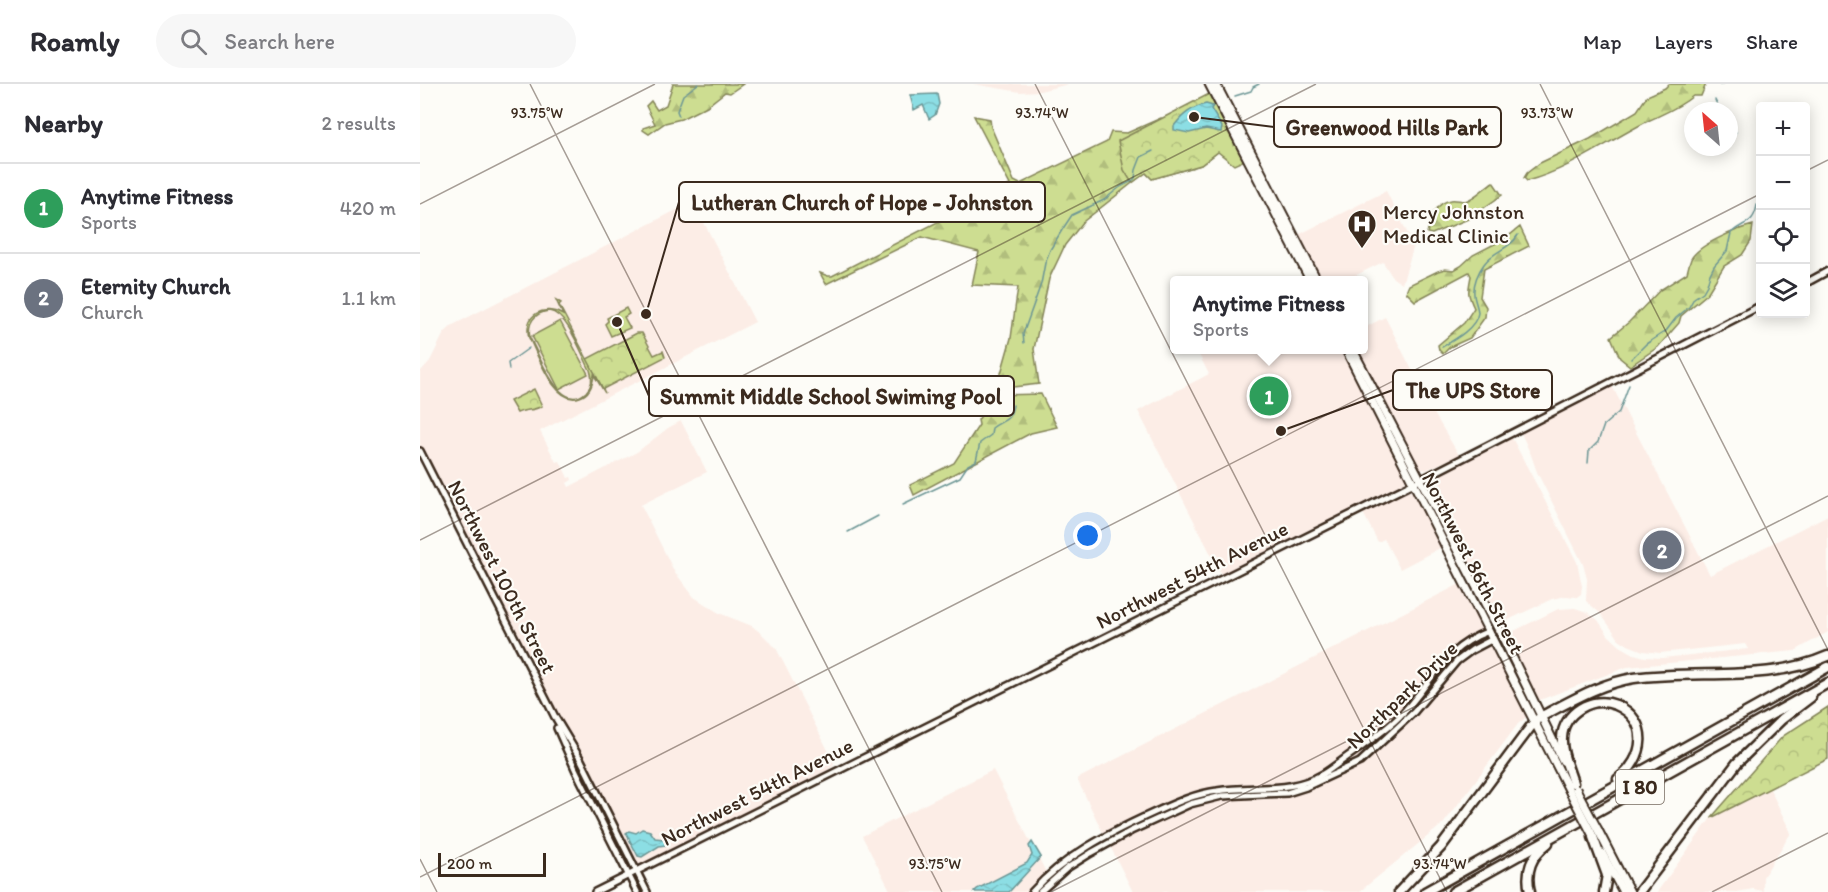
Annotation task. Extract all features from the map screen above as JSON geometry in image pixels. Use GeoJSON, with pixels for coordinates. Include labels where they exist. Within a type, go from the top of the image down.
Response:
{"type":"FeatureCollection","features":[{"type":"Feature","properties":{"kind":"highway"},"geometry":{"type":"LineString","coordinates":[[1399,892],[1441,847],[1538,718],[1591,691],[1621,681],[1652,677],[1779,671],[1809,664],[1828,656]]}},
{"type":"Feature","properties":{"kind":"highway"},"geometry":{"type":"LineString","coordinates":[[1425,892],[1828,667]]}},
{"type":"Feature","properties":{"kind":"highway"},"geometry":{"type":"LineString","coordinates":[[1640,892],[1737,763],[1782,719],[1828,684]]}},
{"type":"Feature","properties":{"kind":"highway","name":"I 80"},"geometry":{"type":"LineString","coordinates":[[1453,892],[1828,684]]}},
{"type":"Feature","properties":{"kind":"highway"},"geometry":{"type":"LineString","coordinates":[[1573,788],[1562,750],[1565,724],[1578,709],[1589,704],[1608,703],[1620,707],[1633,718],[1638,729],[1641,739],[1639,753],[1627,773],[1577,807]]}},
{"type":"Feature","properties":{"kind":"highway"},"geometry":{"type":"LineString","coordinates":[[1530,892],[1527,877],[1530,864],[1538,852],[1603,808]]}},
{"type":"Feature","properties":{"kind":"highway"},"geometry":{"type":"LineString","coordinates":[[1594,834],[1607,875],[1604,892]]}},
{"type":"Feature","properties":{"kind":"main road"},"geometry":{"type":"LineString","coordinates":[[1209,84],[1308,276]]}},
{"type":"Feature","properties":{"kind":"main road"},"geometry":{"type":"LineString","coordinates":[[1216,84],[1315,276]]}},
{"type":"Feature","properties":{"kind":"main road","name":"Northwest 86th Street"},"geometry":{"type":"LineString","coordinates":[[1348,354],[1417,481],[1538,718],[1594,834]]}},
{"type":"Feature","properties":{"kind":"main road","name":"Northwest 86th Street"},"geometry":{"type":"LineString","coordinates":[[1355,354],[1494,639],[1538,718]]}},
{"type":"Feature","properties":{"kind":"main road"},"geometry":{"type":"LineString","coordinates":[[1594,834],[1623,892]]}},
{"type":"Feature","properties":{"kind":"main road"},"geometry":{"type":"LineString","coordinates":[[1594,834],[1630,892]]}},
{"type":"Feature","properties":{"kind":"street"},"geometry":{"type":"LineString","coordinates":[[1810,281],[1828,271]]}},
{"type":"Feature","properties":{"kind":"street","name":"Northwest 54th Avenue"},"geometry":{"type":"LineString","coordinates":[[596,892],[1756,309]]}},
{"type":"Feature","properties":{"kind":"street","name":"Northwest 100th Street"},"geometry":{"type":"LineString","coordinates":[[420,451],[647,892]]}},
{"type":"Feature","properties":{"kind":"street","name":"Northpark Drive"},"geometry":{"type":"LineString","coordinates":[[1032,892],[1042,880],[1063,863],[1089,847],[1128,825],[1187,798],[1220,790],[1286,788],[1302,784],[1322,774],[1348,758],[1396,720],[1450,654],[1470,640],[1490,631]]}},
{"type":"Feature","properties":{"kind":"street","name":"Northpark Drive"},"geometry":{"type":"LineString","coordinates":[[1040,892],[1067,868],[1091,852],[1190,804],[1222,796],[1287,794],[1360,762],[1421,704],[1457,661],[1494,639]]}},
{"type":"Feature","properties":{"kind":"street","name":"Northwest 100th Street"},"geometry":{"type":"LineString","coordinates":[[555,717],[576,771],[637,892]]}},
{"type":"Feature","properties":{"kind":"shaded area"},"geometry":{"type":"Polygon","coordinates":[[[973,84],[1069,84],[1040,91],[1020,92],[973,84]]]}},
{"type":"Feature","properties":{"kind":"shaded area"},"geometry":{"type":"Polygon","coordinates":[[[1386,191],[1409,236],[1416,239],[1402,284],[1393,278],[1383,262],[1354,276],[1317,276],[1296,236],[1386,191]]]}},
{"type":"Feature","properties":{"kind":"shaded area"},"geometry":{"type":"Polygon","coordinates":[[[690,203],[695,205],[755,322],[540,431],[556,462],[560,461],[568,478],[571,477],[572,480],[567,483],[569,487],[637,452],[681,421],[707,472],[641,505],[674,571],[694,597],[719,613],[752,626],[776,648],[834,765],[822,775],[637,868],[590,784],[420,446],[420,372],[430,361],[444,333],[453,325],[690,203]]]}},
{"type":"Feature","properties":{"kind":"shaded area"},"geometry":{"type":"Polygon","coordinates":[[[1385,317],[1435,415],[1459,455],[1426,470],[1418,468],[1357,354],[1368,354],[1368,326],[1385,317]]]}},
{"type":"Feature","properties":{"kind":"shaded area"},"geometry":{"type":"Polygon","coordinates":[[[1345,354],[1406,476],[1405,482],[1221,574],[1138,411],[1209,374],[1199,355],[1345,354]]]}},
{"type":"Feature","properties":{"kind":"shaded area"},"geometry":{"type":"Polygon","coordinates":[[[1611,384],[1710,575],[1828,515],[1828,632],[1795,651],[1627,667],[1537,701],[1509,637],[1514,631],[1558,609],[1575,608],[1587,612],[1598,620],[1608,635],[1620,646],[1645,657],[1662,658],[1748,649],[1745,644],[1660,653],[1643,651],[1619,639],[1600,613],[1586,601],[1587,579],[1583,564],[1537,472],[1521,433],[1522,430],[1611,384]]]}},
{"type":"Feature","properties":{"kind":"shaded area"},"geometry":{"type":"Polygon","coordinates":[[[1511,436],[1577,562],[1582,586],[1581,594],[1577,597],[1566,596],[1552,599],[1502,623],[1494,615],[1427,483],[1430,478],[1511,436]]]}},
{"type":"Feature","properties":{"kind":"shaded area"},"geometry":{"type":"Polygon","coordinates":[[[1406,491],[1415,492],[1431,525],[1434,526],[1442,547],[1400,569],[1384,539],[1378,542],[1362,511],[1406,491]]]}},
{"type":"Feature","properties":{"kind":"shaded area"},"geometry":{"type":"Polygon","coordinates":[[[1464,582],[1531,713],[1518,724],[1444,823],[1359,892],[1133,892],[1107,840],[1175,806],[1211,794],[1208,789],[1182,796],[1104,835],[1077,779],[1464,582]]]}},
{"type":"Feature","properties":{"kind":"shaded area"},"geometry":{"type":"Polygon","coordinates":[[[993,770],[1047,874],[1029,892],[891,892],[862,836],[993,770]]]}},
{"type":"Feature","properties":{"kind":"shaded area"},"geometry":{"type":"Polygon","coordinates":[[[1770,789],[1791,833],[1763,877],[1763,891],[1753,889],[1737,892],[1657,892],[1711,818],[1770,789]]]}},
{"type":"Feature","properties":{"kind":"green space"},"geometry":{"type":"Polygon","coordinates":[[[673,84],[743,84],[730,93],[725,92],[707,106],[681,119],[665,123],[649,134],[643,128],[655,124],[646,106],[651,101],[657,110],[666,105],[673,84]]]}},
{"type":"Feature","properties":{"kind":"green space"},"geometry":{"type":"Polygon","coordinates":[[[1669,84],[1706,84],[1701,96],[1693,96],[1677,107],[1574,162],[1543,176],[1527,181],[1524,178],[1540,163],[1590,139],[1637,111],[1647,96],[1669,84]]]}},
{"type":"Feature","properties":{"kind":"green space"},"geometry":{"type":"Polygon","coordinates":[[[1211,93],[1245,160],[1234,165],[1218,152],[1201,165],[1152,179],[1146,173],[1132,183],[1124,170],[1118,141],[1211,93]]]}},
{"type":"Feature","properties":{"kind":"green space"},"geometry":{"type":"Polygon","coordinates":[[[974,116],[990,119],[991,127],[1014,181],[1020,184],[1107,142],[1111,132],[1127,133],[1161,118],[1167,129],[1168,155],[1218,152],[1201,165],[1152,179],[1145,173],[1084,221],[1065,245],[1049,279],[1034,349],[1039,384],[1013,387],[998,384],[1011,338],[1018,287],[972,285],[979,252],[922,237],[826,284],[820,273],[832,276],[1010,185],[974,116]]]}},
{"type":"Feature","properties":{"kind":"green space"},"geometry":{"type":"Polygon","coordinates":[[[1493,182],[1502,195],[1468,219],[1432,234],[1427,233],[1434,212],[1441,204],[1451,200],[1468,200],[1493,182]]]}},
{"type":"Feature","properties":{"kind":"green space"},"geometry":{"type":"Polygon","coordinates":[[[1753,225],[1751,241],[1742,255],[1724,266],[1707,294],[1681,316],[1679,323],[1658,347],[1630,366],[1620,358],[1611,337],[1660,290],[1687,273],[1695,253],[1728,234],[1753,225]]]}},
{"type":"Feature","properties":{"kind":"green space"},"geometry":{"type":"Polygon","coordinates":[[[1520,227],[1529,246],[1484,269],[1480,297],[1486,307],[1485,317],[1470,338],[1450,347],[1443,354],[1438,345],[1464,323],[1474,308],[1469,292],[1471,276],[1469,272],[1415,301],[1406,292],[1409,285],[1438,271],[1454,270],[1473,255],[1506,238],[1520,227]]]}},
{"type":"Feature","properties":{"kind":"green space"},"geometry":{"type":"Polygon","coordinates":[[[556,300],[561,303],[559,305],[605,393],[594,375],[592,385],[586,394],[580,397],[571,398],[563,394],[555,387],[542,367],[529,338],[529,323],[532,317],[542,311],[549,311],[556,312],[563,315],[556,300]],[[549,311],[536,316],[531,323],[530,338],[559,390],[568,396],[576,397],[590,387],[591,373],[573,335],[556,314],[549,311]]]}},
{"type":"Feature","properties":{"kind":"green space"},"geometry":{"type":"Polygon","coordinates":[[[626,308],[629,314],[624,317],[630,328],[611,336],[605,324],[608,321],[607,318],[626,308]]]}},
{"type":"Feature","properties":{"kind":"green space"},"geometry":{"type":"Polygon","coordinates":[[[560,321],[588,374],[559,389],[532,336],[560,321]]]}},
{"type":"Feature","properties":{"kind":"green space"},"geometry":{"type":"Polygon","coordinates":[[[637,333],[642,333],[654,355],[663,351],[665,357],[603,389],[587,359],[637,333]]]}},
{"type":"Feature","properties":{"kind":"green space"},"geometry":{"type":"Polygon","coordinates":[[[534,389],[542,406],[517,413],[510,401],[534,389]]]}},
{"type":"Feature","properties":{"kind":"green space"},"geometry":{"type":"Polygon","coordinates":[[[1041,394],[1057,427],[1031,433],[914,495],[910,485],[954,463],[995,395],[1041,394]]]}},
{"type":"Feature","properties":{"kind":"green space"},"geometry":{"type":"Polygon","coordinates":[[[1828,707],[1828,759],[1711,818],[1783,736],[1828,707]]]}},
{"type":"Feature","properties":{"kind":"water"},"geometry":{"type":"Polygon","coordinates":[[[937,94],[939,104],[935,115],[929,119],[923,105],[914,110],[910,95],[937,94]]]}},
{"type":"Feature","properties":{"kind":"water"},"geometry":{"type":"Polygon","coordinates":[[[1206,104],[1213,106],[1211,109],[1222,127],[1221,132],[1206,129],[1189,133],[1174,130],[1174,126],[1184,115],[1206,104]]]}},
{"type":"Feature","properties":{"kind":"water"},"geometry":{"type":"Polygon","coordinates":[[[642,829],[650,831],[655,838],[664,839],[666,845],[659,846],[642,857],[638,856],[626,833],[629,831],[636,833],[642,829]]]}},
{"type":"Feature","properties":{"kind":"water"},"geometry":{"type":"Polygon","coordinates":[[[1032,842],[1041,857],[1009,892],[974,892],[1027,863],[1032,855],[1029,846],[1032,842]]]}},
{"type":"Feature","properties":{"kind":"waterway"},"geometry":{"type":"LineString","coordinates":[[679,116],[677,111],[683,95],[698,84]]}},
{"type":"Feature","properties":{"kind":"waterway"},"geometry":{"type":"LineString","coordinates":[[1235,96],[1251,91],[1259,84]]}},
{"type":"Feature","properties":{"kind":"waterway"},"geometry":{"type":"LineString","coordinates":[[1024,343],[1023,334],[1041,284],[1045,263],[1050,250],[1072,215],[1104,200],[1132,181],[1141,157],[1153,151]]}},
{"type":"Feature","properties":{"kind":"waterway"},"geometry":{"type":"LineString","coordinates":[[1631,359],[1646,344],[1666,331],[1689,307],[1694,298],[1703,292],[1714,266],[1727,251],[1731,233],[1751,219],[1756,210]]}},
{"type":"Feature","properties":{"kind":"waterway"},"geometry":{"type":"LineString","coordinates":[[1442,347],[1464,333],[1473,324],[1478,313],[1474,296],[1476,278],[1488,259],[1510,244],[1518,235]]}},
{"type":"Feature","properties":{"kind":"waterway"},"geometry":{"type":"LineString","coordinates":[[509,369],[508,363],[529,348]]}},
{"type":"Feature","properties":{"kind":"waterway"},"geometry":{"type":"LineString","coordinates":[[1588,463],[1589,451],[1598,442],[1604,425],[1619,412],[1629,385]]}},
{"type":"Feature","properties":{"kind":"waterway"},"geometry":{"type":"LineString","coordinates":[[903,504],[960,477],[968,465],[976,461],[980,443],[991,435],[992,428],[1006,420],[1013,405]]}},
{"type":"Feature","properties":{"kind":"waterway"},"geometry":{"type":"LineString","coordinates":[[848,532],[878,516]]}},
{"type":"Feature","properties":{"kind":"place","name":"Greenwood Hills Park"},"geometry":{"type":"Point","coordinates":[1194,117]}},
{"type":"Feature","properties":{"kind":"place","name":"Mercy Johnston Medical Clinic"},"geometry":{"type":"Point","coordinates":[1362,250]}},
{"type":"Feature","properties":{"kind":"place","name":"Lutheran Church of Hope - Johnston"},"geometry":{"type":"Point","coordinates":[646,314]}},
{"type":"Feature","properties":{"kind":"place","name":"Summit Middle School Swiming Pool"},"geometry":{"type":"Point","coordinates":[617,322]}},
{"type":"Feature","properties":{"kind":"place","name":"Anytime Fitness"},"geometry":{"type":"Point","coordinates":[1269,396]}},
{"type":"Feature","properties":{"kind":"place","name":"The UPS Store"},"geometry":{"type":"Point","coordinates":[1281,431]}},
{"type":"Feature","properties":{"kind":"place","name":"Eternity Church"},"geometry":{"type":"Point","coordinates":[1662,550]}}]}
